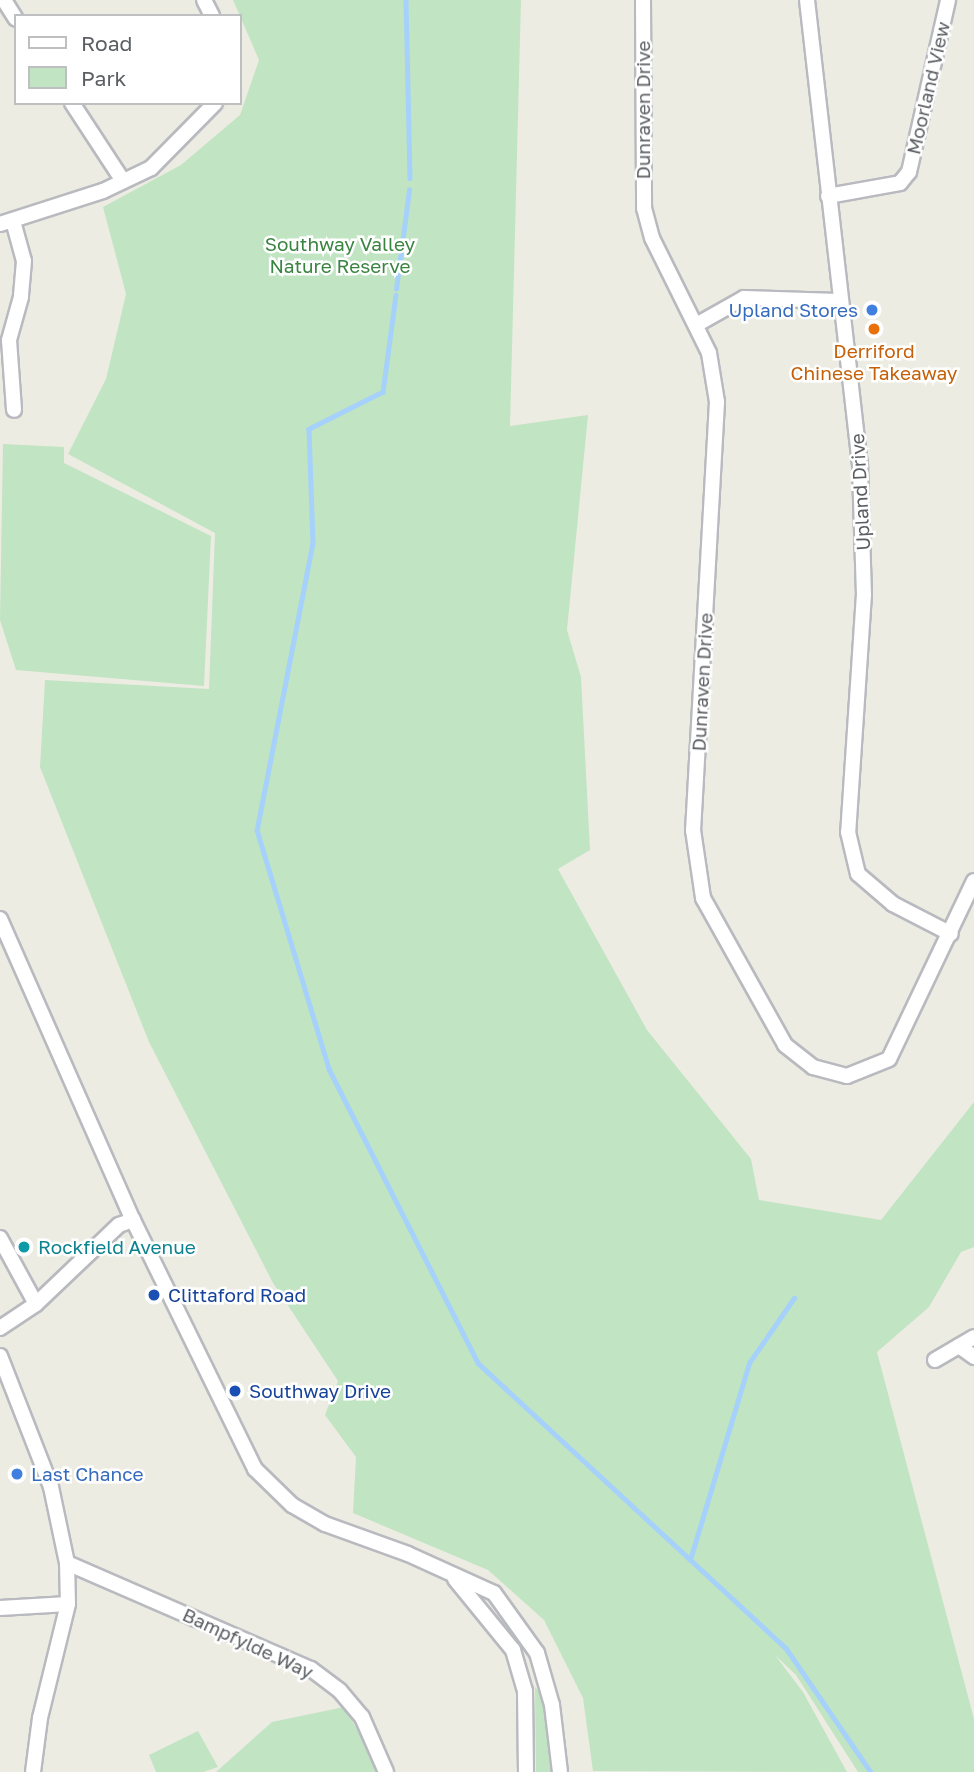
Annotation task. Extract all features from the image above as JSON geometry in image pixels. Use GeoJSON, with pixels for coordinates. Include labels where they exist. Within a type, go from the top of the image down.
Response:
{"type":"FeatureCollection","features":[{"type":"Feature","properties":{"kind":"street"},"geometry":{"type":"LineString","coordinates":[[4,0],[14,16]]}},
{"type":"Feature","properties":{"kind":"street","name":"Dunraven Drive"},"geometry":{"type":"LineString","coordinates":[[643,0],[644,208],[652,238],[709,353],[718,402],[693,830],[703,898],[785,1045],[813,1067],[847,1076],[889,1059],[974,881]]}},
{"type":"Feature","properties":{"kind":"street","name":"Upland Drive"},"geometry":{"type":"LineString","coordinates":[[807,0],[860,468],[864,594],[848,832],[858,874],[893,904],[951,934]]}},
{"type":"Feature","properties":{"kind":"street","name":"Moorland View"},"geometry":{"type":"LineString","coordinates":[[828,196],[900,183],[909,172],[948,0]]}},
{"type":"Feature","properties":{"kind":"street"},"geometry":{"type":"LineString","coordinates":[[73,105],[123,181]]}},
{"type":"Feature","properties":{"kind":"street"},"geometry":{"type":"LineString","coordinates":[[15,410],[9,340],[22,297],[24,261],[6,223],[123,181],[151,168],[213,105]]}},
{"type":"Feature","properties":{"kind":"street"},"geometry":{"type":"LineString","coordinates":[[696,325],[744,298],[839,301]]}},
{"type":"Feature","properties":{"kind":"street"},"geometry":{"type":"LineString","coordinates":[[0,919],[133,1220],[263,1480],[292,1505],[325,1524],[449,1573],[494,1594],[537,1653],[552,1705],[560,1772]]}},
{"type":"Feature","properties":{"kind":"street"},"geometry":{"type":"LineString","coordinates":[[0,1328],[36,1304],[119,1225],[133,1220]]}},
{"type":"Feature","properties":{"kind":"street"},"geometry":{"type":"LineString","coordinates":[[0,1238],[36,1304]]}},
{"type":"Feature","properties":{"kind":"street"},"geometry":{"type":"LineString","coordinates":[[935,1360],[974,1337]]}},
{"type":"Feature","properties":{"kind":"street"},"geometry":{"type":"LineString","coordinates":[[959,1346],[974,1357]]}},
{"type":"Feature","properties":{"kind":"street"},"geometry":{"type":"LineString","coordinates":[[0,1356],[51,1487],[67,1563],[68,1604],[40,1718],[33,1772]]}},
{"type":"Feature","properties":{"kind":"street","name":"Bampfylde Way"},"geometry":{"type":"LineString","coordinates":[[67,1563],[311,1670],[340,1691],[362,1717],[386,1772]]}},
{"type":"Feature","properties":{"kind":"street"},"geometry":{"type":"LineString","coordinates":[[449,1573],[513,1650],[525,1690],[526,1772]]}},
{"type":"Feature","properties":{"kind":"street"},"geometry":{"type":"LineString","coordinates":[[0,1608],[68,1604]]}},
{"type":"Feature","properties":{"kind":"green space","name":"Southway Valley Nature Reserve"},"geometry":{"type":"Polygon","coordinates":[[[233,0],[521,0],[510,426],[588,415],[567,630],[581,677],[590,850],[558,869],[647,1030],[751,1159],[759,1200],[881,1220],[974,1102],[974,1247],[961,1252],[929,1307],[877,1352],[974,1719],[974,1772],[858,1772],[796,1675],[775,1655],[803,1692],[847,1772],[593,1771],[583,1698],[544,1620],[488,1570],[353,1513],[356,1457],[325,1415],[338,1381],[273,1283],[149,1042],[40,767],[45,680],[209,689],[215,533],[68,454],[106,379],[126,294],[103,207],[181,165],[240,115],[259,60],[242,21],[242,14],[239,14],[233,0]]]}},
{"type":"Feature","properties":{"kind":"green space"},"geometry":{"type":"Polygon","coordinates":[[[3,444],[64,447],[64,463],[211,536],[204,686],[16,670],[0,620],[3,444]]]}},
{"type":"Feature","properties":{"kind":"green space"},"geometry":{"type":"Polygon","coordinates":[[[535,1687],[560,1715],[562,1772],[536,1772],[535,1687]]]}},
{"type":"Feature","properties":{"kind":"green space"},"geometry":{"type":"Polygon","coordinates":[[[344,1707],[382,1772],[216,1772],[272,1722],[344,1707]]]}},
{"type":"Feature","properties":{"kind":"green space"},"geometry":{"type":"Polygon","coordinates":[[[198,1731],[218,1767],[203,1772],[156,1772],[149,1755],[198,1731]]]}},
{"type":"Feature","properties":{"kind":"waterway"},"geometry":{"type":"LineString","coordinates":[[406,0],[410,178]]}},
{"type":"Feature","properties":{"kind":"waterway"},"geometry":{"type":"LineString","coordinates":[[396,289],[409,190]]}},
{"type":"Feature","properties":{"kind":"waterway"},"geometry":{"type":"LineString","coordinates":[[396,295],[383,392],[309,429],[313,543],[257,830],[329,1069],[478,1363],[786,1648],[871,1772]]}},
{"type":"Feature","properties":{"kind":"waterway"},"geometry":{"type":"LineString","coordinates":[[690,1560],[749,1363],[794,1298]]}},
{"type":"Feature","properties":{"kind":"place","name":"Upland Stores"},"geometry":{"type":"Point","coordinates":[872,310]}},
{"type":"Feature","properties":{"kind":"place","name":"Derriford Chinese Takeaway"},"geometry":{"type":"Point","coordinates":[874,329]}},
{"type":"Feature","properties":{"kind":"place","name":"Rockfield Avenue"},"geometry":{"type":"Point","coordinates":[24,1247]}},
{"type":"Feature","properties":{"kind":"place","name":"Clittaford Road"},"geometry":{"type":"Point","coordinates":[154,1295]}},
{"type":"Feature","properties":{"kind":"place","name":"Southway Drive"},"geometry":{"type":"Point","coordinates":[235,1391]}},
{"type":"Feature","properties":{"kind":"place","name":"Last Chance"},"geometry":{"type":"Point","coordinates":[17,1474]}}]}
